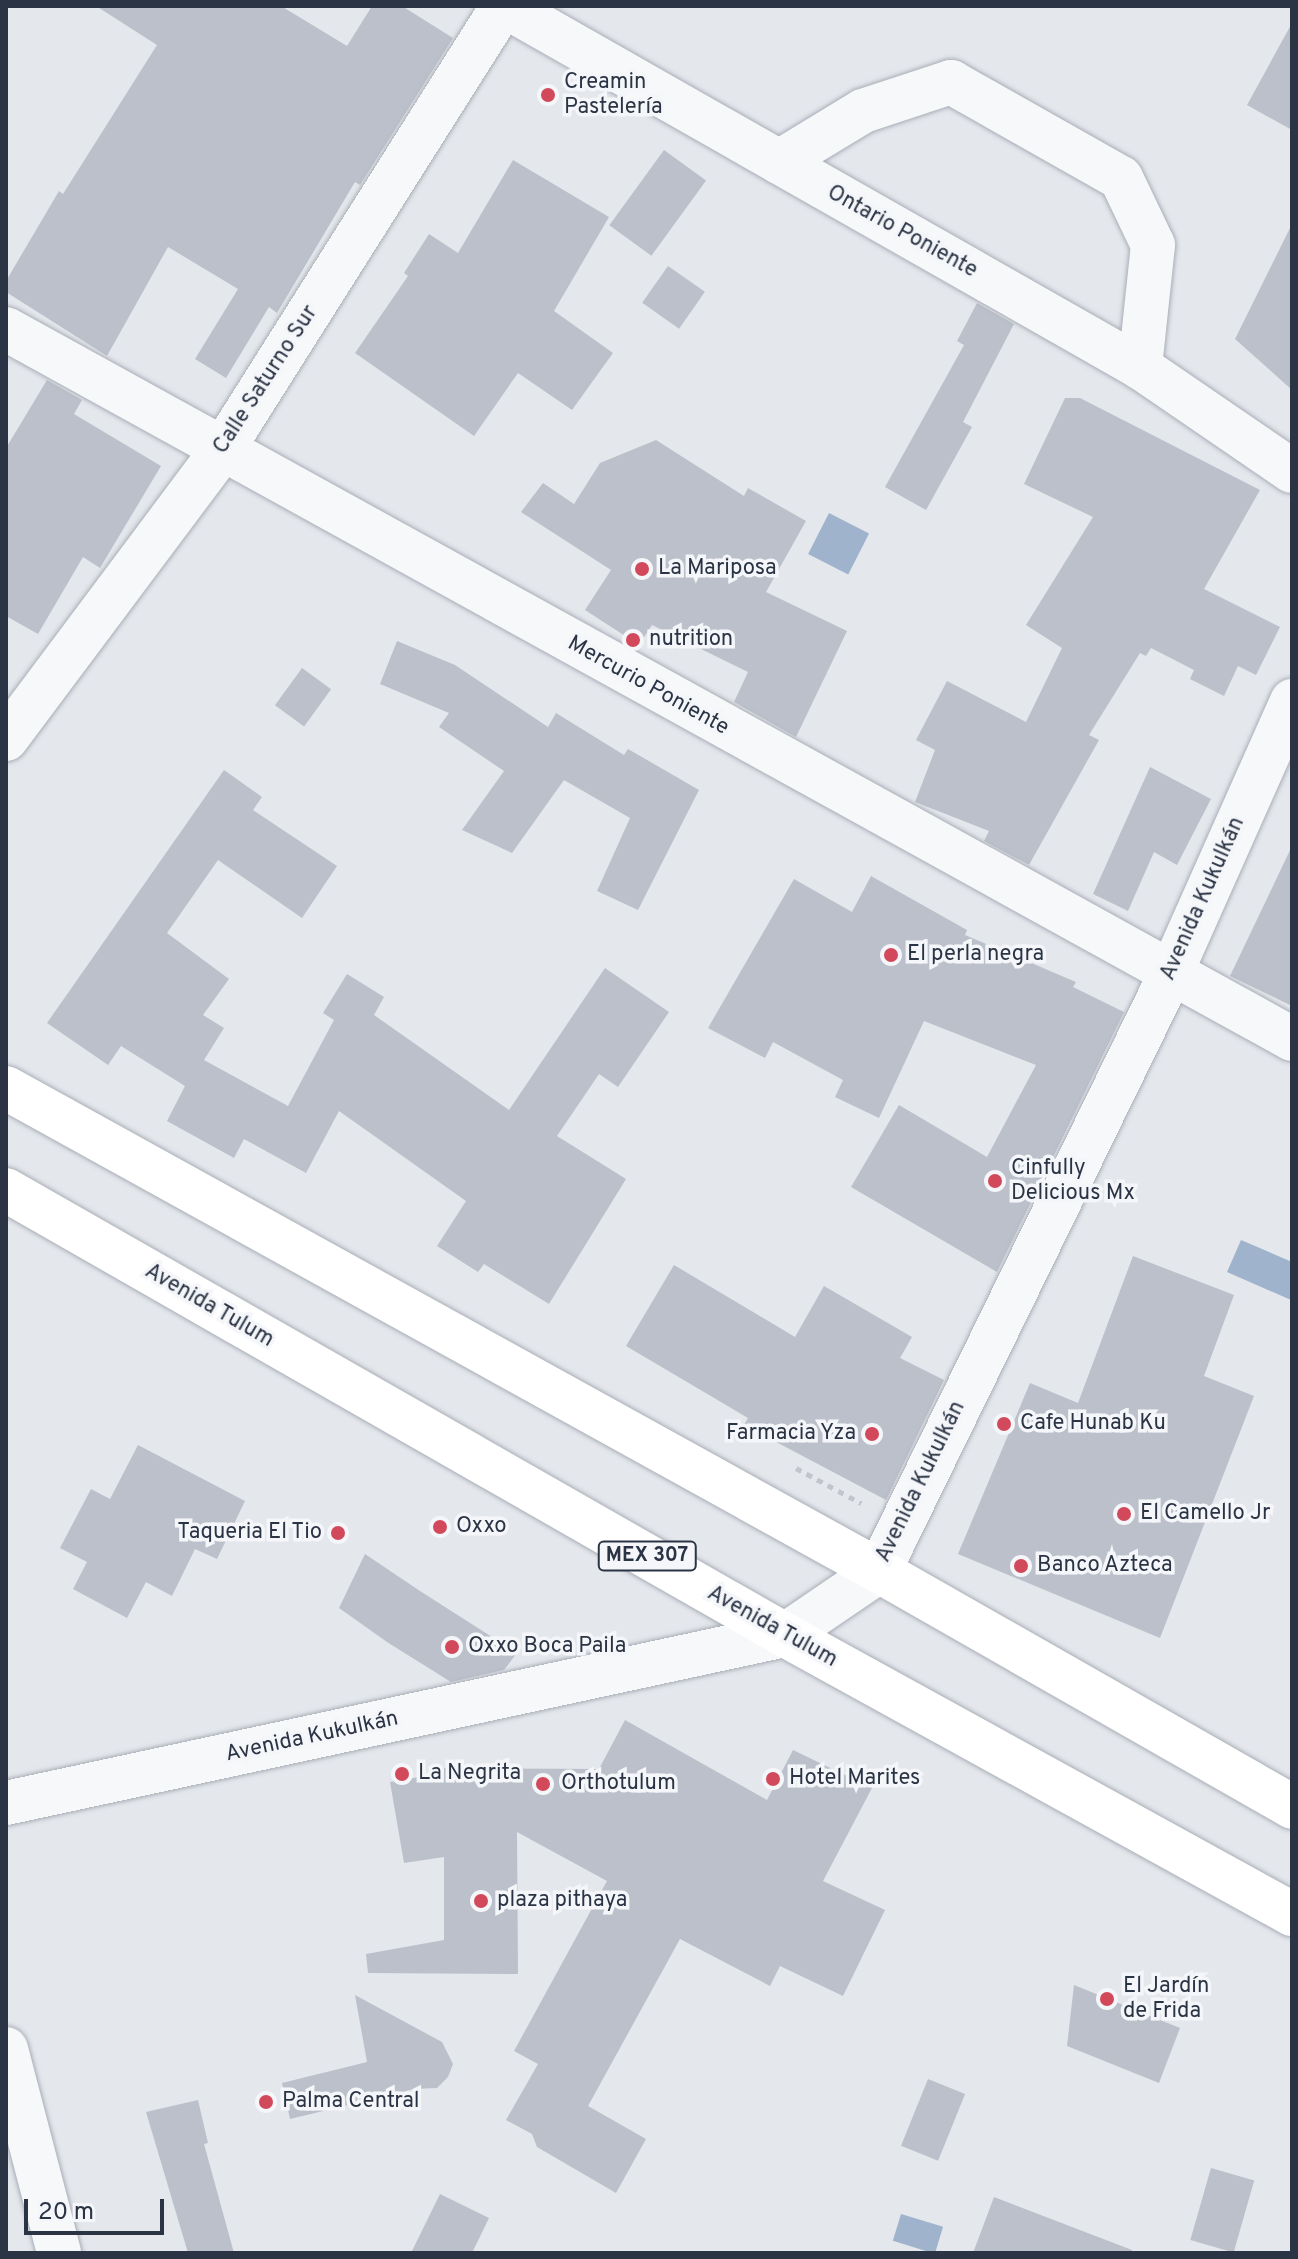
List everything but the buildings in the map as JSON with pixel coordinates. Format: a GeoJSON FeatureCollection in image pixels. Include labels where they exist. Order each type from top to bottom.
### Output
{"type":"FeatureCollection","features":[{"type":"Feature","properties":{"kind":"main road"},"geometry":{"type":"LineString","coordinates":[[6,1088],[879,1571],[1292,1807]]}},
{"type":"Feature","properties":{"kind":"main road","name":"Avenida Tulum"},"geometry":{"type":"LineString","coordinates":[[6,1190],[785,1635],[1292,1914]]}},
{"type":"Feature","properties":{"kind":"street","name":"Ontario Poniente"},"geometry":{"type":"LineString","coordinates":[[504,6],[1140,367],[1292,471]]}},
{"type":"Feature","properties":{"kind":"street","name":"Calle Saturno Sur"},"geometry":{"type":"LineString","coordinates":[[6,739],[221,452],[504,6]]}},
{"type":"Feature","properties":{"kind":"street"},"geometry":{"type":"LineString","coordinates":[[779,162],[863,111],[951,82],[1108,170],[1121,178],[1153,245],[1140,367]]}},
{"type":"Feature","properties":{"kind":"street","name":"Mercurio Poniente"},"geometry":{"type":"LineString","coordinates":[[6,329],[221,452],[1292,1039]]}},
{"type":"Feature","properties":{"kind":"street","name":"Avenida Kukulkán"},"geometry":{"type":"LineString","coordinates":[[6,1803],[785,1635],[879,1571],[1171,973],[1292,701]]}},
{"type":"Feature","properties":{"kind":"street"},"geometry":{"type":"LineString","coordinates":[[6,2049],[59,2253]]}},
{"type":"Feature","properties":{"kind":"water"},"geometry":{"type":"Polygon","coordinates":[[[829,513],[869,533],[848,574],[808,554],[829,513]]]}},
{"type":"Feature","properties":{"kind":"water"},"geometry":{"type":"Polygon","coordinates":[[[1241,1240],[1292,1262],[1291,1300],[1227,1272],[1241,1240]]]}},
{"type":"Feature","properties":{"kind":"water"},"geometry":{"type":"Polygon","coordinates":[[[901,2214],[943,2227],[935,2253],[893,2241],[901,2214]]]}},
{"type":"Feature","properties":{"kind":"place","name":"Creamin Pastelería"},"geometry":{"type":"Point","coordinates":[548,95]}},
{"type":"Feature","properties":{"kind":"place","name":"La Mariposa"},"geometry":{"type":"Point","coordinates":[642,569]}},
{"type":"Feature","properties":{"kind":"place","name":"nutrition"},"geometry":{"type":"Point","coordinates":[633,640]}},
{"type":"Feature","properties":{"kind":"place","name":"El perla negra"},"geometry":{"type":"Point","coordinates":[891,955]}},
{"type":"Feature","properties":{"kind":"place","name":"Cinfully Delicious Mx"},"geometry":{"type":"Point","coordinates":[995,1181]}},
{"type":"Feature","properties":{"kind":"place","name":"Cafe Hunab Ku"},"geometry":{"type":"Point","coordinates":[1004,1424]}},
{"type":"Feature","properties":{"kind":"place","name":"Farmacia Yza"},"geometry":{"type":"Point","coordinates":[872,1434]}},
{"type":"Feature","properties":{"kind":"place","name":"El Camello Jr"},"geometry":{"type":"Point","coordinates":[1124,1514]}},
{"type":"Feature","properties":{"kind":"place","name":"Oxxo"},"geometry":{"type":"Point","coordinates":[440,1527]}},
{"type":"Feature","properties":{"kind":"place","name":"Taqueria El Tio"},"geometry":{"type":"Point","coordinates":[338,1533]}},
{"type":"Feature","properties":{"kind":"place","name":"Banco Azteca"},"geometry":{"type":"Point","coordinates":[1021,1566]}},
{"type":"Feature","properties":{"kind":"place","name":"Oxxo Boca Paila"},"geometry":{"type":"Point","coordinates":[452,1647]}},
{"type":"Feature","properties":{"kind":"place","name":"La Negrita"},"geometry":{"type":"Point","coordinates":[402,1774]}},
{"type":"Feature","properties":{"kind":"place","name":"Hotel Marites"},"geometry":{"type":"Point","coordinates":[773,1779]}},
{"type":"Feature","properties":{"kind":"place","name":"Orthotulum"},"geometry":{"type":"Point","coordinates":[543,1784]}},
{"type":"Feature","properties":{"kind":"place","name":"plaza pithaya"},"geometry":{"type":"Point","coordinates":[481,1901]}},
{"type":"Feature","properties":{"kind":"place","name":"El Jardín de Frida"},"geometry":{"type":"Point","coordinates":[1107,1999]}},
{"type":"Feature","properties":{"kind":"place","name":"Palma Central"},"geometry":{"type":"Point","coordinates":[266,2102]}}]}
